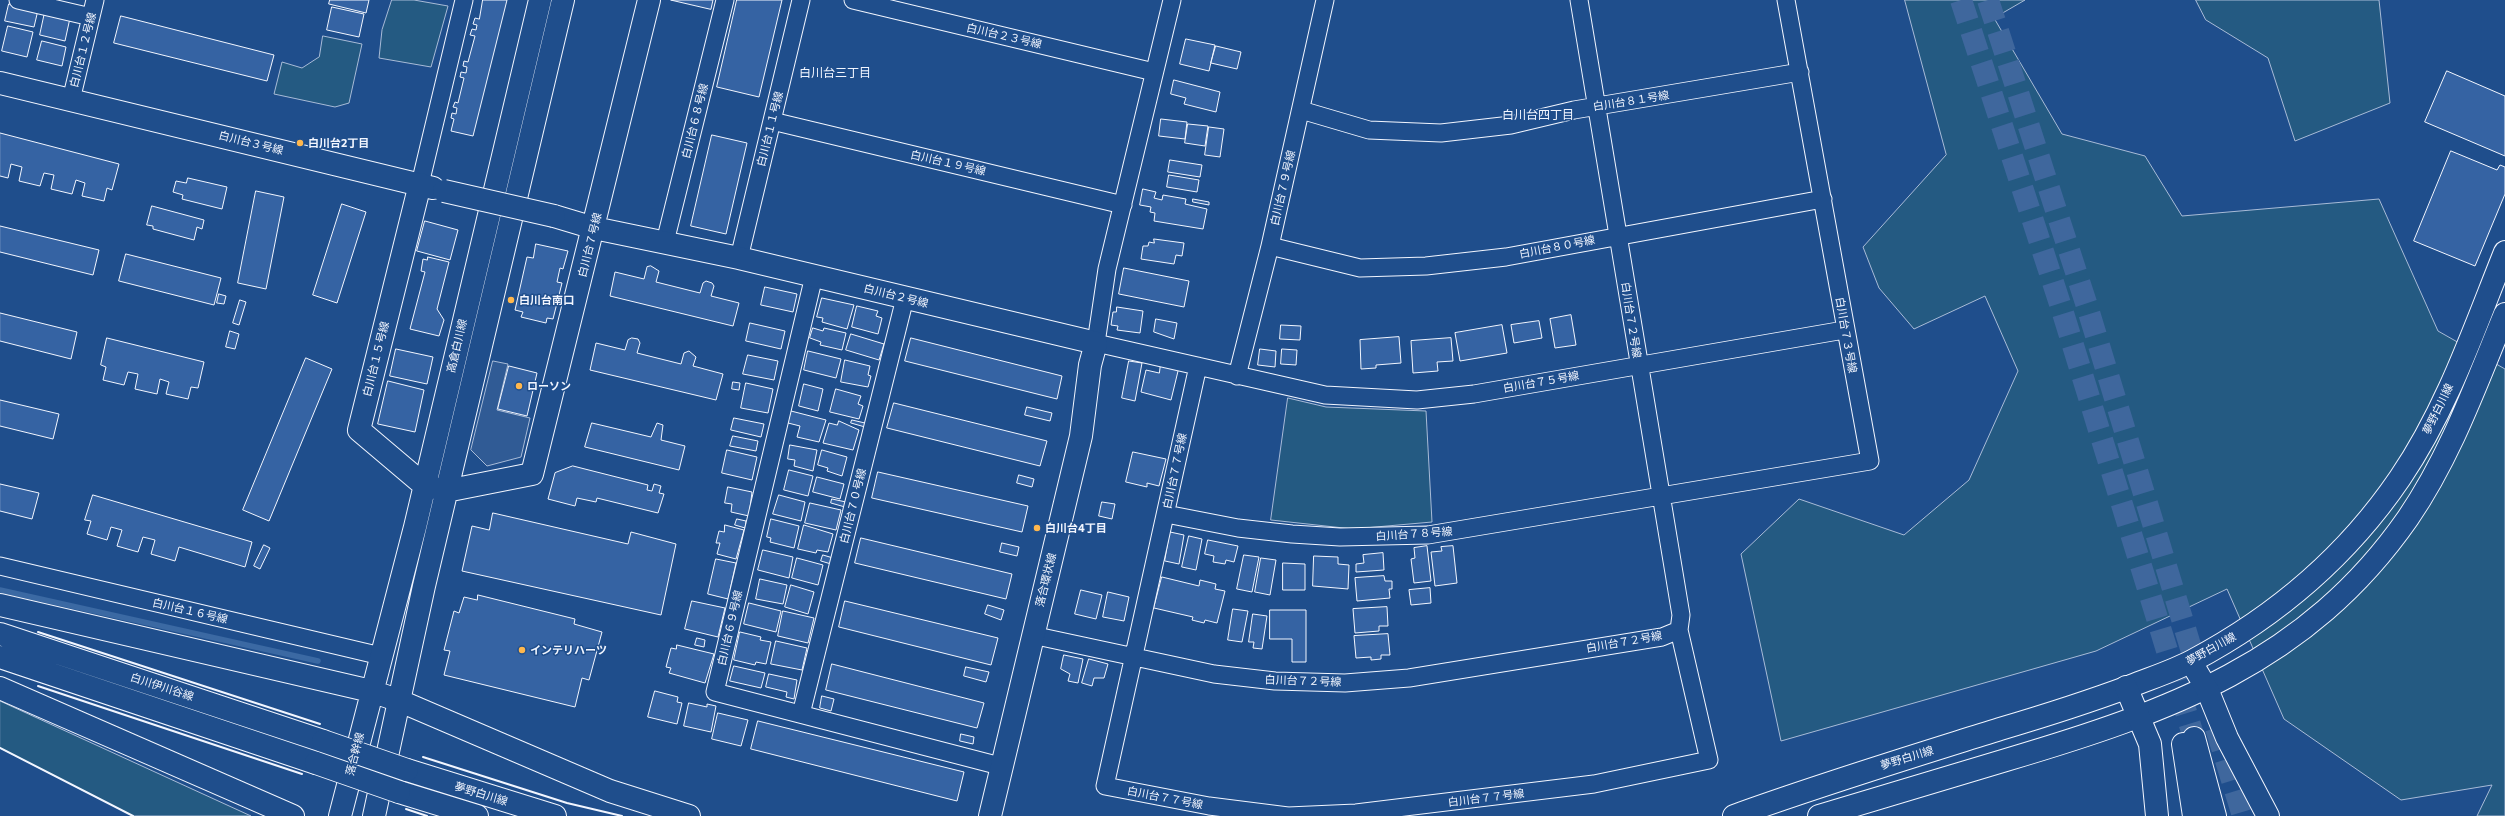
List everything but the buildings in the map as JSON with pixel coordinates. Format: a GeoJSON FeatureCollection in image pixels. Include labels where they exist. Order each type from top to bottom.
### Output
{"type":"FeatureCollection","features":[{"type":"Feature","properties":{"kind":"main road","name":"高倉白川線"},"geometry":{"type":"LineString","coordinates":[[371,691],[424,486],[540,0]]}},
{"type":"Feature","properties":{"kind":"main road","name":"高倉白川線"},"geometry":{"type":"LineString","coordinates":[[400,701],[446,491],[563,0]]}},
{"type":"Feature","properties":{"kind":"main road","name":"白川台７号線"},"geometry":{"type":"LineString","coordinates":[[446,491],[532,474],[594,228],[649,0]]}},
{"type":"Feature","properties":{"kind":"main road","name":"白川台３号線"},"geometry":{"type":"LineString","coordinates":[[0,83],[444,191],[554,216],[594,228]]}},
{"type":"Feature","properties":{"kind":"main road","name":"白川台１５号線"},"geometry":{"type":"LineString","coordinates":[[420,184],[359,430],[424,486],[446,491]]}},
{"type":"Feature","properties":{"kind":"main road","name":"白川台２号線"},"geometry":{"type":"LineString","coordinates":[[594,228],[739,258],[1096,342]]}},
{"type":"Feature","properties":{"kind":"main road","name":"夢野白川線"},"geometry":{"type":"LineString","coordinates":[[1734,816],[1825,783],[2073,707],[2190,662],[2257,623],[2325,567],[2368,522],[2401,477],[2430,428],[2467,349],[2505,252]]}},
{"type":"Feature","properties":{"kind":"main road"},"geometry":{"type":"LineString","coordinates":[[1819,816],[2140,718],[2207,689],[2262,657],[2306,627],[2357,580],[2383,550],[2408,517],[2437,471],[2455,435],[2505,314]]}},
{"type":"Feature","properties":{"kind":"main road","name":"落合環状線"},"geometry":{"type":"LineString","coordinates":[[990,816],[1000,766],[1081,436],[1090,365],[1096,342]]}},
{"type":"Feature","properties":{"kind":"main road"},"geometry":{"type":"LineString","coordinates":[[0,605],[371,691],[400,701],[610,791],[689,816]]}},
{"type":"Feature","properties":{"kind":"main road","name":"白川伊川谷線"},"geometry":{"type":"LineString","coordinates":[[0,634],[407,770]]}},
{"type":"Feature","properties":{"kind":"main road","name":"白川伊川谷線"},"geometry":{"type":"LineString","coordinates":[[0,657],[400,792]]}},
{"type":"Feature","properties":{"kind":"main road"},"geometry":{"type":"LineString","coordinates":[[2190,662],[2207,689],[2227,738],[2268,816]]}},
{"type":"Feature","properties":{"kind":"main road"},"geometry":{"type":"LineString","coordinates":[[2126,687],[2150,744],[2157,816]]}},
{"type":"Feature","properties":{"kind":"main road"},"geometry":{"type":"LineString","coordinates":[[0,688],[293,816]]}},
{"type":"Feature","properties":{"kind":"main road","name":"落合幹線"},"geometry":{"type":"LineString","coordinates":[[340,816],[371,691]]}},
{"type":"Feature","properties":{"kind":"main road"},"geometry":{"type":"LineString","coordinates":[[374,816],[400,701]]}},
{"type":"Feature","properties":{"kind":"main road"},"geometry":{"type":"LineString","coordinates":[[2194,816],[2188,741],[2215,816]]}},
{"type":"Feature","properties":{"kind":"main road","name":"夢野白川線"},"geometry":{"type":"LineString","coordinates":[[407,770],[555,816]]}},
{"type":"Feature","properties":{"kind":"main road","name":"夢野白川線"},"geometry":{"type":"LineString","coordinates":[[400,792],[477,816]]}},
{"type":"Feature","properties":{"kind":"street"},"geometry":{"type":"LineString","coordinates":[[18,0],[91,17]]}},
{"type":"Feature","properties":{"kind":"street","name":"白川台１２号線"},"geometry":{"type":"LineString","coordinates":[[71,100],[95,0]]}},
{"type":"Feature","properties":{"kind":"street"},"geometry":{"type":"LineString","coordinates":[[420,184],[464,0]]}},
{"type":"Feature","properties":{"kind":"street","name":"白川台６８号線"},"geometry":{"type":"LineString","coordinates":[[665,242],[725,0]]}},
{"type":"Feature","properties":{"kind":"street","name":"白川台１１号線"},"geometry":{"type":"LineString","coordinates":[[739,258],[801,0]]}},
{"type":"Feature","properties":{"kind":"street","name":"白川台２３号線"},"geometry":{"type":"LineString","coordinates":[[853,0],[1154,72]]}},
{"type":"Feature","properties":{"kind":"street"},"geometry":{"type":"LineString","coordinates":[[1096,342],[1107,269],[1172,0]]}},
{"type":"Feature","properties":{"kind":"street","name":"白川台７９号線"},"geometry":{"type":"LineString","coordinates":[[1237,376],[1270,246],[1324,0]]}},
{"type":"Feature","properties":{"kind":"street","name":"白川台７２号線"},"geometry":{"type":"LineString","coordinates":[[1032,635],[1222,675],[1275,682],[1345,683],[1442,673],[1662,636],[1680,630],[1681,615],[1660,497],[1598,106],[1579,0]]}},
{"type":"Feature","properties":{"kind":"street","name":"白川台７３号線"},"geometry":{"type":"LineString","coordinates":[[1660,497],[1870,461],[1844,330],[1823,199],[1786,0]]}},
{"type":"Feature","properties":{"kind":"street","name":"白川台８１号線"},"geometry":{"type":"LineString","coordinates":[[1301,110],[1369,130],[1441,133],[1511,125],[1574,110],[1800,72]]}},
{"type":"Feature","properties":{"kind":"street","name":"白川台１９号線"},"geometry":{"type":"LineString","coordinates":[[772,121],[1123,204]]}},
{"type":"Feature","properties":{"kind":"street","name":"白川台８０号線"},"geometry":{"type":"LineString","coordinates":[[1270,246],[1360,268],[1418,266],[1506,257],[1618,235],[1823,199]]}},
{"type":"Feature","properties":{"kind":"street","name":"白川台６９号線"},"geometry":{"type":"LineString","coordinates":[[814,276],[714,692],[1000,766]]}},
{"type":"Feature","properties":{"kind":"street","name":"白川台７０号線"},"geometry":{"type":"LineString","coordinates":[[801,714],[905,298]]}},
{"type":"Feature","properties":{"kind":"street","name":"白川台７５号線"},"geometry":{"type":"LineString","coordinates":[[1198,366],[1325,395],[1417,400],[1474,394],[1638,364],[1844,330]]}},
{"type":"Feature","properties":{"kind":"street","name":"白川台２号線"},"geometry":{"type":"LineString","coordinates":[[1096,342],[1198,366]]}},
{"type":"Feature","properties":{"kind":"street","name":"白川台７７号線"},"geometry":{"type":"LineString","coordinates":[[1198,366],[1135,657],[1105,786],[1209,806],[1288,816],[1356,813],[1594,784],[1679,768],[1709,760],[1680,630]]}},
{"type":"Feature","properties":{"kind":"street","name":"白川台７８号線"},"geometry":{"type":"LineString","coordinates":[[1166,514],[1238,528],[1292,534],[1398,537],[1477,528],[1660,497]]}},
{"type":"Feature","properties":{"kind":"street","name":"白川台１６号線"},"geometry":{"type":"LineString","coordinates":[[0,566],[381,656]]}},
{"type":"Feature","properties":{"kind":"shaded area"},"geometry":{"type":"Polygon","coordinates":[[[392,0],[414,0],[448,6],[431,67],[379,58],[382,30],[392,0]]]}},
{"type":"Feature","properties":{"kind":"shaded area"},"geometry":{"type":"Polygon","coordinates":[[[1905,0],[2025,0],[1994,18],[2062,134],[2145,156],[2182,216],[2379,199],[2438,331],[2505,369],[2505,816],[2477,816],[2492,785],[2401,800],[2284,719],[2227,589],[2096,651],[1781,741],[1741,554],[1799,499],[1904,535],[1969,480],[2018,371],[1985,296],[1914,329],[1879,288],[1863,247],[1946,155],[1905,0]]]}},
{"type":"Feature","properties":{"kind":"shaded area"},"geometry":{"type":"Polygon","coordinates":[[[2196,0],[2379,0],[2390,103],[2295,141],[2268,58],[2206,20],[2196,0]]]}},
{"type":"Feature","properties":{"kind":"shaded area"},"geometry":{"type":"Polygon","coordinates":[[[323,36],[362,44],[349,103],[335,107],[274,94],[282,62],[302,68],[319,57],[323,36]]]}},
{"type":"Feature","properties":{"kind":"shaded area"},"geometry":{"type":"Polygon","coordinates":[[[493,361],[508,364],[497,410],[530,418],[521,457],[487,466],[471,450],[493,361]]]}},
{"type":"Feature","properties":{"kind":"shaded area"},"geometry":{"type":"Polygon","coordinates":[[[1288,398],[1326,407],[1426,411],[1432,522],[1353,529],[1271,520],[1288,398]]]}},
{"type":"Feature","properties":{"kind":"shaded area"},"geometry":{"type":"Polygon","coordinates":[[[0,701],[251,816],[133,816],[0,748],[0,701]]]}},
{"type":"Feature","properties":{"kind":"waterway"},"geometry":{"type":"LineString","coordinates":[[0,590],[318,661]]}},
{"type":"Feature","properties":{"kind":"tunnel"},"geometry":{"type":"LineString","coordinates":[[1961,0],[2063,313],[2194,738]]}},
{"type":"Feature","properties":{"kind":"tunnel"},"geometry":{"type":"LineString","coordinates":[[1988,0],[2087,306],[2200,678]]}},
{"type":"Feature","properties":{"kind":"tunnel"},"geometry":{"type":"LineString","coordinates":[[2216,728],[2243,816]]}},
{"type":"Feature","properties":{"kind":"wall"},"geometry":{"type":"LineString","coordinates":[[38,632],[320,724]]}},
{"type":"Feature","properties":{"kind":"wall"},"geometry":{"type":"LineString","coordinates":[[38,686],[302,774]]}},
{"type":"Feature","properties":{"kind":"wall"},"geometry":{"type":"LineString","coordinates":[[0,748],[133,816]]}},
{"type":"Feature","properties":{"kind":"wall"},"geometry":{"type":"LineString","coordinates":[[423,757],[567,803],[622,816]]}},
{"type":"Feature","properties":{"kind":"wall"},"geometry":{"type":"LineString","coordinates":[[406,809],[427,816]]}},
{"type":"Feature","properties":{"kind":"place","name":"白川台2丁目"},"geometry":{"type":"Point","coordinates":[300,143]}},
{"type":"Feature","properties":{"kind":"place","name":"白川台南口"},"geometry":{"type":"Point","coordinates":[511,300]}},
{"type":"Feature","properties":{"kind":"place","name":"ローソン"},"geometry":{"type":"Point","coordinates":[519,386]}},
{"type":"Feature","properties":{"kind":"place","name":"白川台4丁目"},"geometry":{"type":"Point","coordinates":[1037,528]}},
{"type":"Feature","properties":{"kind":"place","name":"インテリハーツ"},"geometry":{"type":"Point","coordinates":[522,650]}},
{"type":"Feature","properties":{"kind":"district","name":"白川台三丁目"},"geometry":{"type":"Point","coordinates":[835,73]}},
{"type":"Feature","properties":{"kind":"district","name":"白川台四丁目"},"geometry":{"type":"Point","coordinates":[1538,115]}}]}
